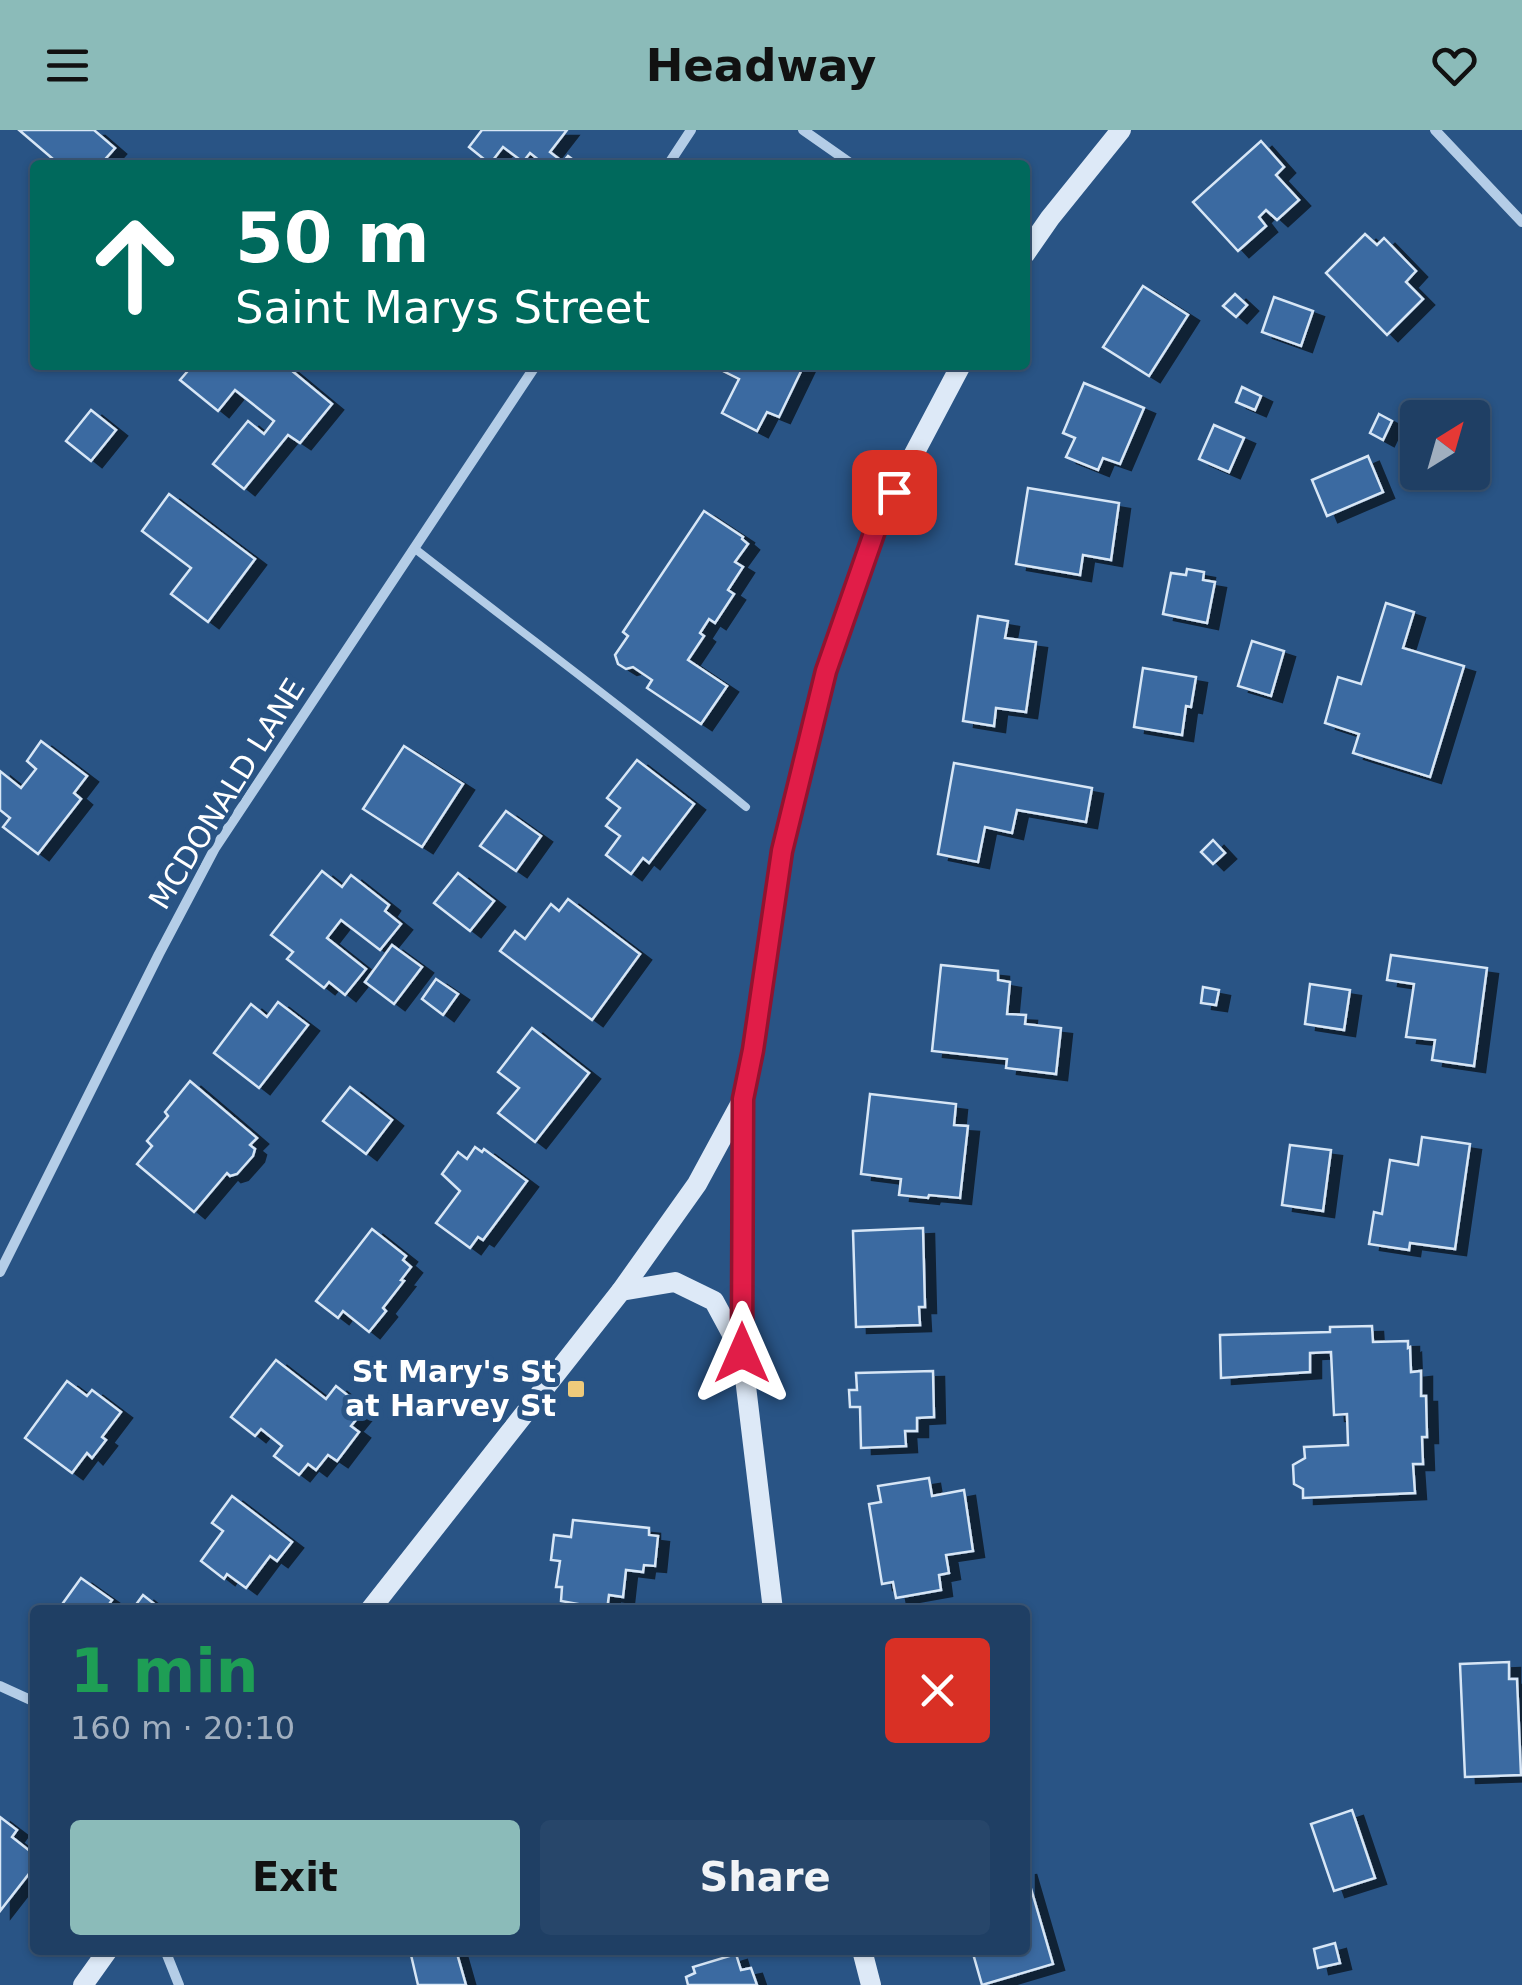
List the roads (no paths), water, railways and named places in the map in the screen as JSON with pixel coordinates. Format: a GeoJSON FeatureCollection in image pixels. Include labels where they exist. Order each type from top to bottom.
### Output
{"type":"FeatureCollection","features":[{"type":"Feature","properties":{"kind":"main road"},"geometry":{"type":"LineString","coordinates":[[1030,247],[1121,130]]}},
{"type":"Feature","properties":{"kind":"main road"},"geometry":{"type":"LineString","coordinates":[[772,1605],[742,1353],[743,1099],[782,851],[826,671],[878,522],[958,370]]}},
{"type":"Feature","properties":{"kind":"main road"},"geometry":{"type":"LineString","coordinates":[[374,1605],[621,1292],[697,1184],[743,1099]]}},
{"type":"Feature","properties":{"kind":"main road"},"geometry":{"type":"LineString","coordinates":[[621,1292],[675,1282],[714,1301],[742,1353]]}},
{"type":"Feature","properties":{"kind":"main road"},"geometry":{"type":"LineString","coordinates":[[83,1985],[104,1955]]}},
{"type":"Feature","properties":{"kind":"main road"},"geometry":{"type":"LineString","coordinates":[[863,1955],[872,1985]]}},
{"type":"Feature","properties":{"kind":"street"},"geometry":{"type":"LineString","coordinates":[[671,160],[691,130]]}},
{"type":"Feature","properties":{"kind":"street"},"geometry":{"type":"LineString","coordinates":[[803,130],[846,160]]}},
{"type":"Feature","properties":{"kind":"street"},"geometry":{"type":"LineString","coordinates":[[1436,130],[1522,222]]}},
{"type":"Feature","properties":{"kind":"street","name":"MCDONALD LANE"},"geometry":{"type":"LineString","coordinates":[[0,1272],[215,848],[533,370]]}},
{"type":"Feature","properties":{"kind":"street"},"geometry":{"type":"LineString","coordinates":[[0,1686],[30,1700]]}},
{"type":"Feature","properties":{"kind":"street"},"geometry":{"type":"LineString","coordinates":[[167,1955],[178,1985]]}},
{"type":"Feature","properties":{"kind":"lane"},"geometry":{"type":"LineString","coordinates":[[414,548],[746,807]]}},
{"type":"Feature","properties":{"kind":"place","name":"St Mary's St at Harvey St"},"geometry":{"type":"Point","coordinates":[576,1389]}}]}
